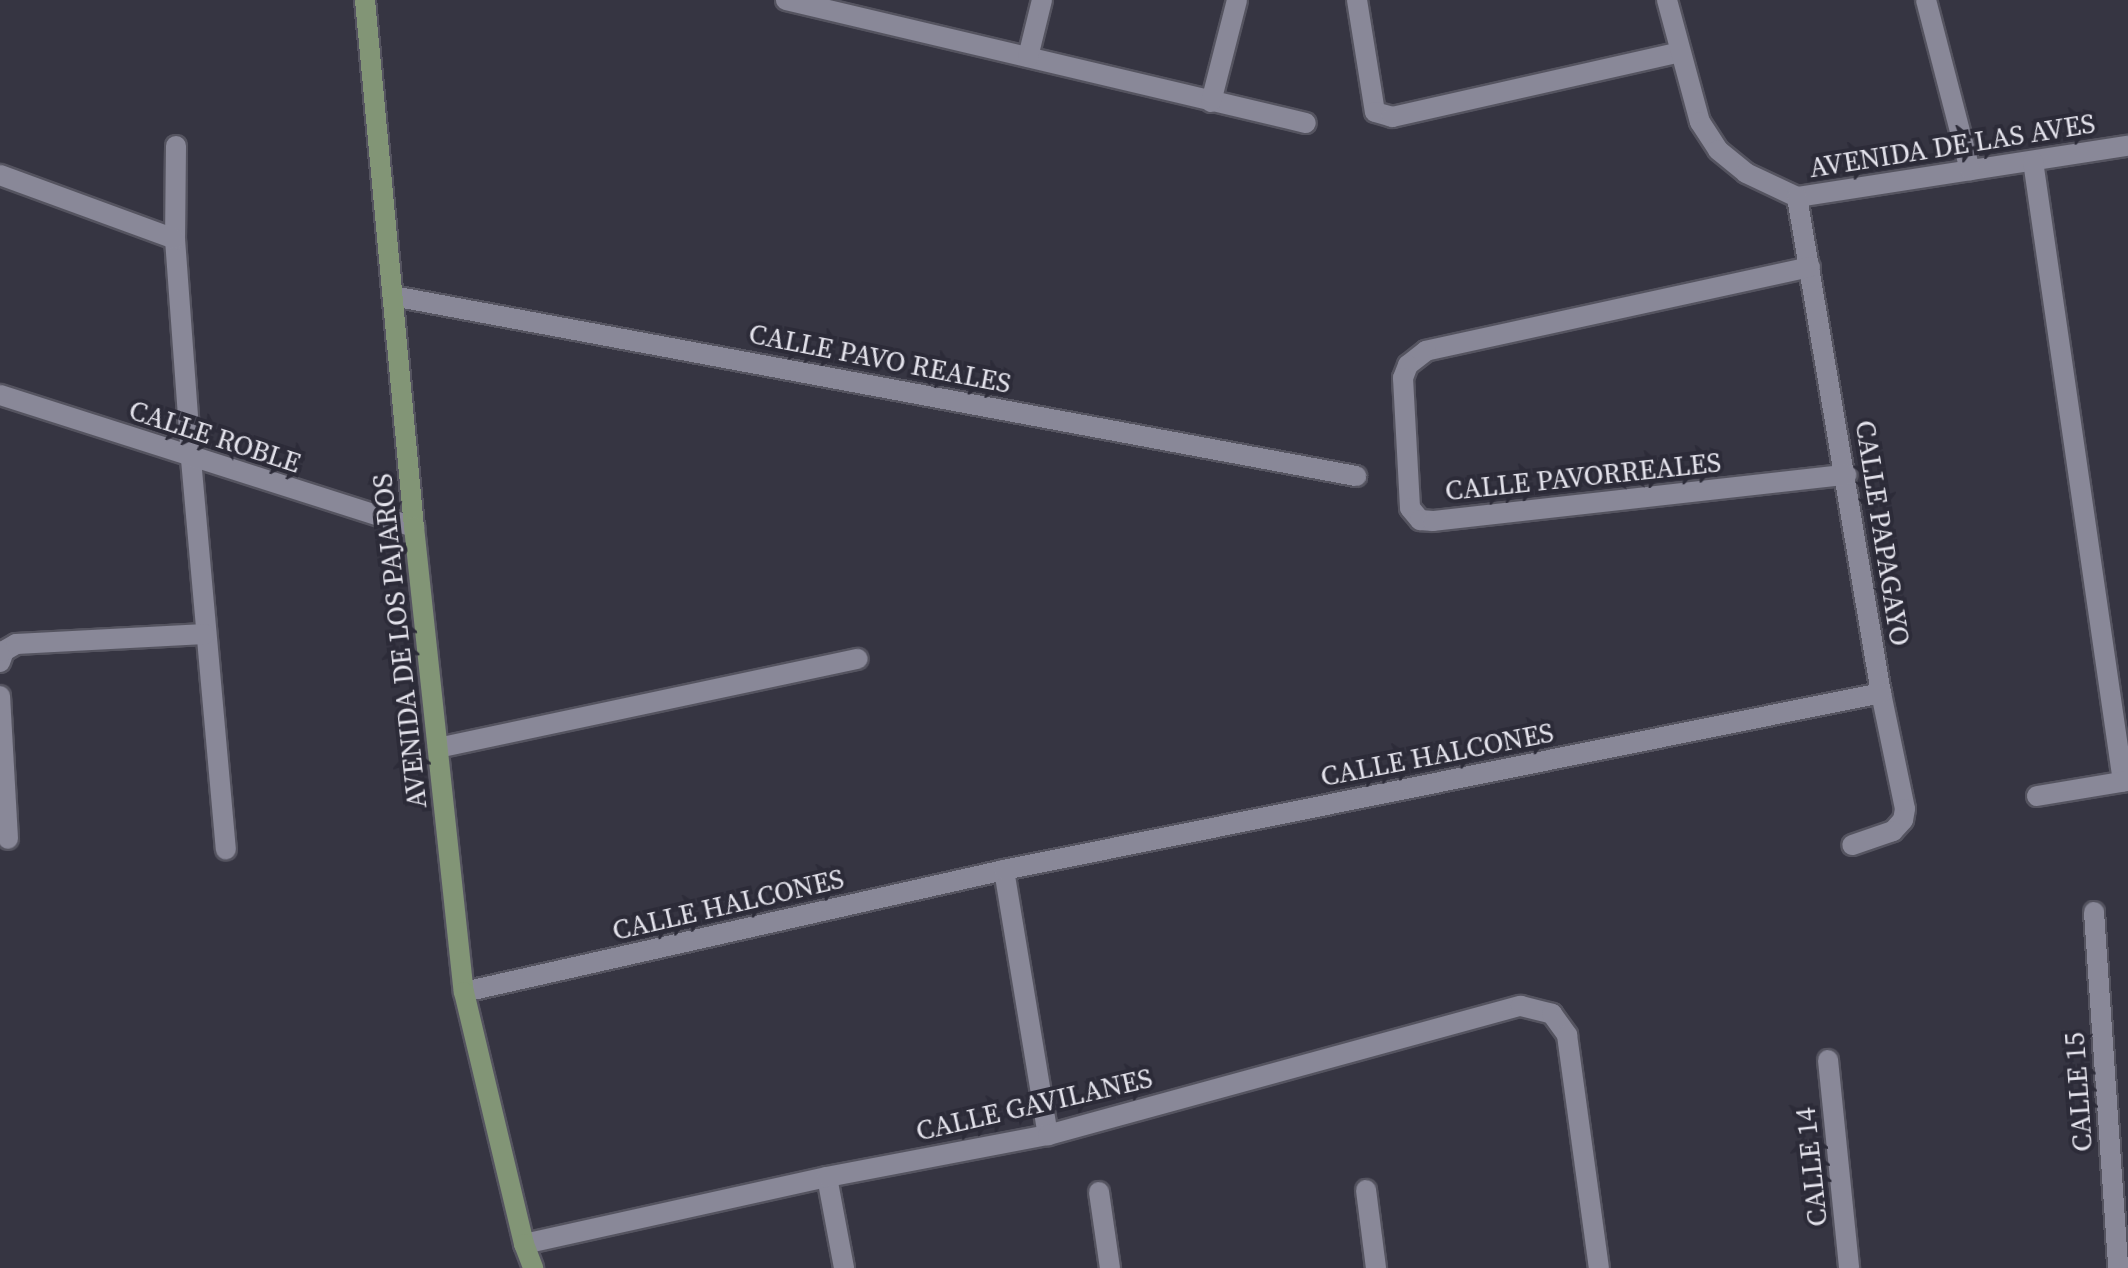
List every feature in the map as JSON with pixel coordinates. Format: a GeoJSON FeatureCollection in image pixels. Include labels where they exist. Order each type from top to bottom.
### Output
{"type":"FeatureCollection","features":[{"type":"Feature","properties":{"kind":"main road","name":"AVENIDA DE LOS PAJAROS"},"geometry":{"type":"LineString","coordinates":[[365,0],[414,527],[464,992],[524,1244],[533,1268]]}},
{"type":"Feature","properties":{"kind":"street"},"geometry":{"type":"LineString","coordinates":[[786,0],[836,6],[1028,57],[1306,123]]}},
{"type":"Feature","properties":{"kind":"street"},"geometry":{"type":"LineString","coordinates":[[1028,57],[1042,0]]}},
{"type":"Feature","properties":{"kind":"street"},"geometry":{"type":"LineString","coordinates":[[1211,102],[1237,0]]}},
{"type":"Feature","properties":{"kind":"street"},"geometry":{"type":"LineString","coordinates":[[1357,0],[1375,112],[1392,117],[1680,52]]}},
{"type":"Feature","properties":{"kind":"street","name":"AVENIDA DE LAS AVES"},"geometry":{"type":"LineString","coordinates":[[1667,0],[1700,122],[1718,150],[1746,173],[1797,197],[2128,146]]}},
{"type":"Feature","properties":{"kind":"street"},"geometry":{"type":"LineString","coordinates":[[1926,0],[1970,170]]}},
{"type":"Feature","properties":{"kind":"street"},"geometry":{"type":"LineString","coordinates":[[176,146],[175,239],[205,634],[226,849]]}},
{"type":"Feature","properties":{"kind":"street"},"geometry":{"type":"LineString","coordinates":[[2033,161],[2126,782],[2037,796]]}},
{"type":"Feature","properties":{"kind":"street"},"geometry":{"type":"LineString","coordinates":[[0,175],[175,239]]}},
{"type":"Feature","properties":{"kind":"street","name":"CALLE PAPAGAYO"},"geometry":{"type":"LineString","coordinates":[[1797,197],[1881,693],[1905,809],[1903,820],[1893,831],[1852,845]]}},
{"type":"Feature","properties":{"kind":"street","name":"CALLE PAVORREALES"},"geometry":{"type":"LineString","coordinates":[[1810,267],[1426,351],[1408,365],[1403,378],[1410,508],[1420,520],[1433,521],[1846,475]]}},
{"type":"Feature","properties":{"kind":"street","name":"CALLE PAVO REALES"},"geometry":{"type":"LineString","coordinates":[[393,296],[1356,476]]}},
{"type":"Feature","properties":{"kind":"street","name":"CALLE ROBLE"},"geometry":{"type":"LineString","coordinates":[[0,395],[191,459],[414,527]]}},
{"type":"Feature","properties":{"kind":"street"},"geometry":{"type":"LineString","coordinates":[[0,662],[4,651],[16,644],[205,634]]}},
{"type":"Feature","properties":{"kind":"street"},"geometry":{"type":"LineString","coordinates":[[438,748],[858,659]]}},
{"type":"Feature","properties":{"kind":"street","name":"CALLE HALCONES"},"geometry":{"type":"LineString","coordinates":[[464,992],[1004,870],[1881,693]]}},
{"type":"Feature","properties":{"kind":"street"},"geometry":{"type":"LineString","coordinates":[[0,696],[8,839]]}},
{"type":"Feature","properties":{"kind":"street"},"geometry":{"type":"LineString","coordinates":[[1004,870],[1048,1135]]}},
{"type":"Feature","properties":{"kind":"street","name":"CALLE 15"},"geometry":{"type":"LineString","coordinates":[[2094,912],[2118,1268]]}},
{"type":"Feature","properties":{"kind":"street","name":"CALLE GAVILANES"},"geometry":{"type":"LineString","coordinates":[[524,1244],[827,1177],[1048,1135],[1521,1006],[1552,1014],[1567,1035],[1599,1268]]}},
{"type":"Feature","properties":{"kind":"street","name":"CALLE 14"},"geometry":{"type":"LineString","coordinates":[[1828,1060],[1849,1268]]}},
{"type":"Feature","properties":{"kind":"street"},"geometry":{"type":"LineString","coordinates":[[827,1177],[844,1268]]}},
{"type":"Feature","properties":{"kind":"street"},"geometry":{"type":"LineString","coordinates":[[1366,1190],[1376,1268]]}},
{"type":"Feature","properties":{"kind":"street"},"geometry":{"type":"LineString","coordinates":[[1099,1192],[1110,1268]]}}]}
